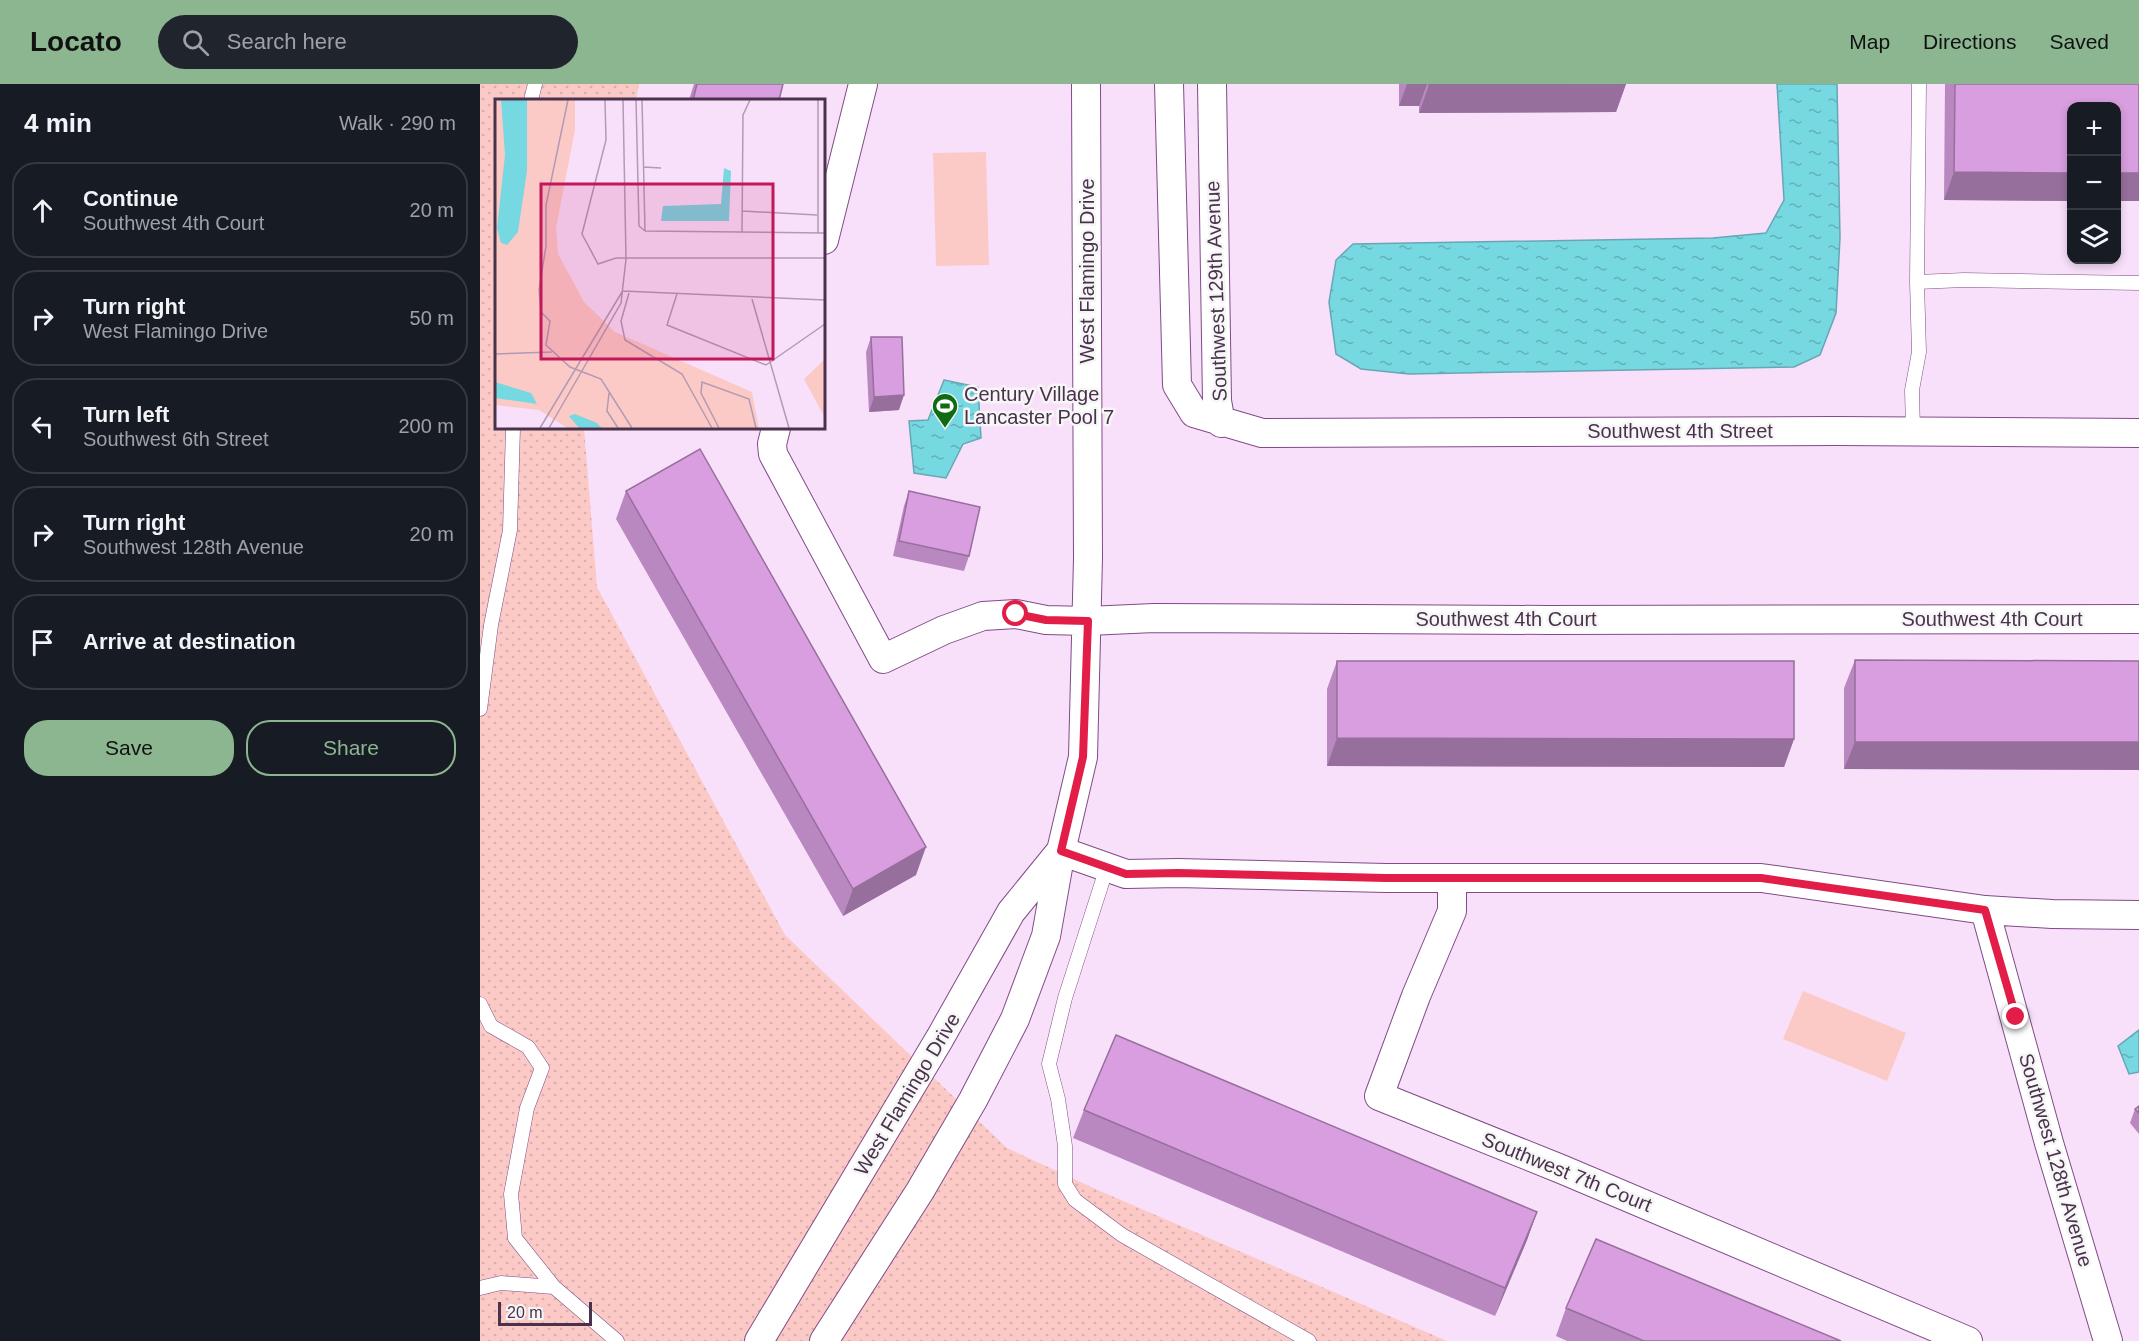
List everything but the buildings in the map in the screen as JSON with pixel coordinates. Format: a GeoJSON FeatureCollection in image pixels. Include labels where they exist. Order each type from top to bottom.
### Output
{"type":"FeatureCollection","features":[{"type":"Feature","properties":{"kind":"street"},"geometry":{"type":"LineString","coordinates":[[825,236],[863,84]]}},
{"type":"Feature","properties":{"kind":"street","name":"West Flamingo Drive"},"geometry":{"type":"LineString","coordinates":[[824,1341],[926,1181],[973,1100],[1015,1019],[1046,936],[1061,851],[1083,757],[1088,621],[1086,84]]}},
{"type":"Feature","properties":{"kind":"street","name":"Southwest 129th Avenue"},"geometry":{"type":"LineString","coordinates":[[1169,84],[1178,385],[1194,413],[1221,423]]}},
{"type":"Feature","properties":{"kind":"street","name":"Southwest 129th Avenue"},"geometry":{"type":"LineString","coordinates":[[1212,84],[1217,401],[1221,423]]}},
{"type":"Feature","properties":{"kind":"street","name":"Southwest 4th Street"},"geometry":{"type":"LineString","coordinates":[[1221,423],[1262,433],[1913,431],[2139,433]]}},
{"type":"Feature","properties":{"kind":"street","name":"Southwest 4th Court"},"geometry":{"type":"LineString","coordinates":[[776,429],[772,454],[883,659],[944,630],[982,616],[1016,614],[1046,620],[1088,621],[1154,618],[2139,619]]}},
{"type":"Feature","properties":{"kind":"street"},"geometry":{"type":"LineString","coordinates":[[1061,851],[1126,874],[1452,878],[1761,878],[1985,910],[2052,914],[2139,915]]}},
{"type":"Feature","properties":{"kind":"street","name":"West Flamingo Drive"},"geometry":{"type":"LineString","coordinates":[[759,1341],[940,1038],[1011,912],[1061,851]]}},
{"type":"Feature","properties":{"kind":"street","name":"Southwest 7th Court"},"geometry":{"type":"LineString","coordinates":[[1452,878],[1452,911],[1416,996],[1379,1095],[1561,1169],[1968,1341]]}},
{"type":"Feature","properties":{"kind":"street","name":"Southwest 128th Avenue"},"geometry":{"type":"LineString","coordinates":[[1985,910],[2049,1143],[2108,1341]]}},
{"type":"Feature","properties":{"kind":"lane"},"geometry":{"type":"LineString","coordinates":[[531,99],[535,84]]}},
{"type":"Feature","properties":{"kind":"lane"},"geometry":{"type":"LineString","coordinates":[[1913,431],[1912,390],[1919,352],[1917,282],[1919,84]]}},
{"type":"Feature","properties":{"kind":"lane"},"geometry":{"type":"LineString","coordinates":[[1917,282],[1964,280],[2139,283]]}},
{"type":"Feature","properties":{"kind":"lane"},"geometry":{"type":"LineString","coordinates":[[480,709],[491,625],[510,530],[513,429]]}},
{"type":"Feature","properties":{"kind":"lane"},"geometry":{"type":"LineString","coordinates":[[1107,867],[1065,998],[1049,1064],[1058,1099],[1065,1146],[1065,1184],[1075,1200],[1122,1235],[1309,1341]]}},
{"type":"Feature","properties":{"kind":"lane"},"geometry":{"type":"LineString","coordinates":[[480,1004],[491,1026],[528,1047],[542,1068],[526,1108],[511,1194],[515,1238],[554,1287],[617,1341]]}},
{"type":"Feature","properties":{"kind":"lane"},"geometry":{"type":"LineString","coordinates":[[480,1288],[501,1283],[554,1287]]}},
{"type":"Feature","properties":{"kind":"shaded area"},"geometry":{"type":"Polygon","coordinates":[[[480,84],[639,84],[636,99],[495,99],[495,429],[584,429],[597,587],[785,935],[1007,1148],[1100,1191],[1447,1341],[480,1341],[480,84]]]}},
{"type":"Feature","properties":{"kind":"shaded area"},"geometry":{"type":"Polygon","coordinates":[[[986,152],[989,265],[936,266],[933,153],[986,152]]]}},
{"type":"Feature","properties":{"kind":"shaded area"},"geometry":{"type":"Polygon","coordinates":[[[1803,991],[1906,1033],[1887,1081],[1783,1039],[1803,991]]]}},
{"type":"Feature","properties":{"kind":"water"},"geometry":{"type":"Polygon","coordinates":[[[1777,84],[1837,84],[1840,238],[1836,313],[1820,355],[1794,367],[1409,374],[1361,369],[1336,354],[1329,302],[1336,260],[1353,244],[1713,238],[1766,233],[1784,200],[1777,84]]]}},
{"type":"Feature","properties":{"kind":"water","name":"Century Village Lancaster Pool 7"},"geometry":{"type":"Polygon","coordinates":[[[944,380],[978,387],[981,438],[963,444],[946,478],[914,473],[909,421],[928,420],[944,380]]]}},
{"type":"Feature","properties":{"kind":"water"},"geometry":{"type":"Polygon","coordinates":[[[2139,1030],[2139,1072],[2129,1074],[2118,1046],[2139,1030]]]}},
{"type":"Feature","properties":{"kind":"place","name":"Century Village Lancaster Pool 7"},"geometry":{"type":"Point","coordinates":[945,429]}},
{"type":"Feature","properties":{"kind":"route"},"geometry":{"type":"LineString","coordinates":[[1016,614],[1046,620],[1088,621],[1083,757],[1061,851],[1126,874],[1386,878],[1761,878],[1985,910],[2016,1017]]}}]}
